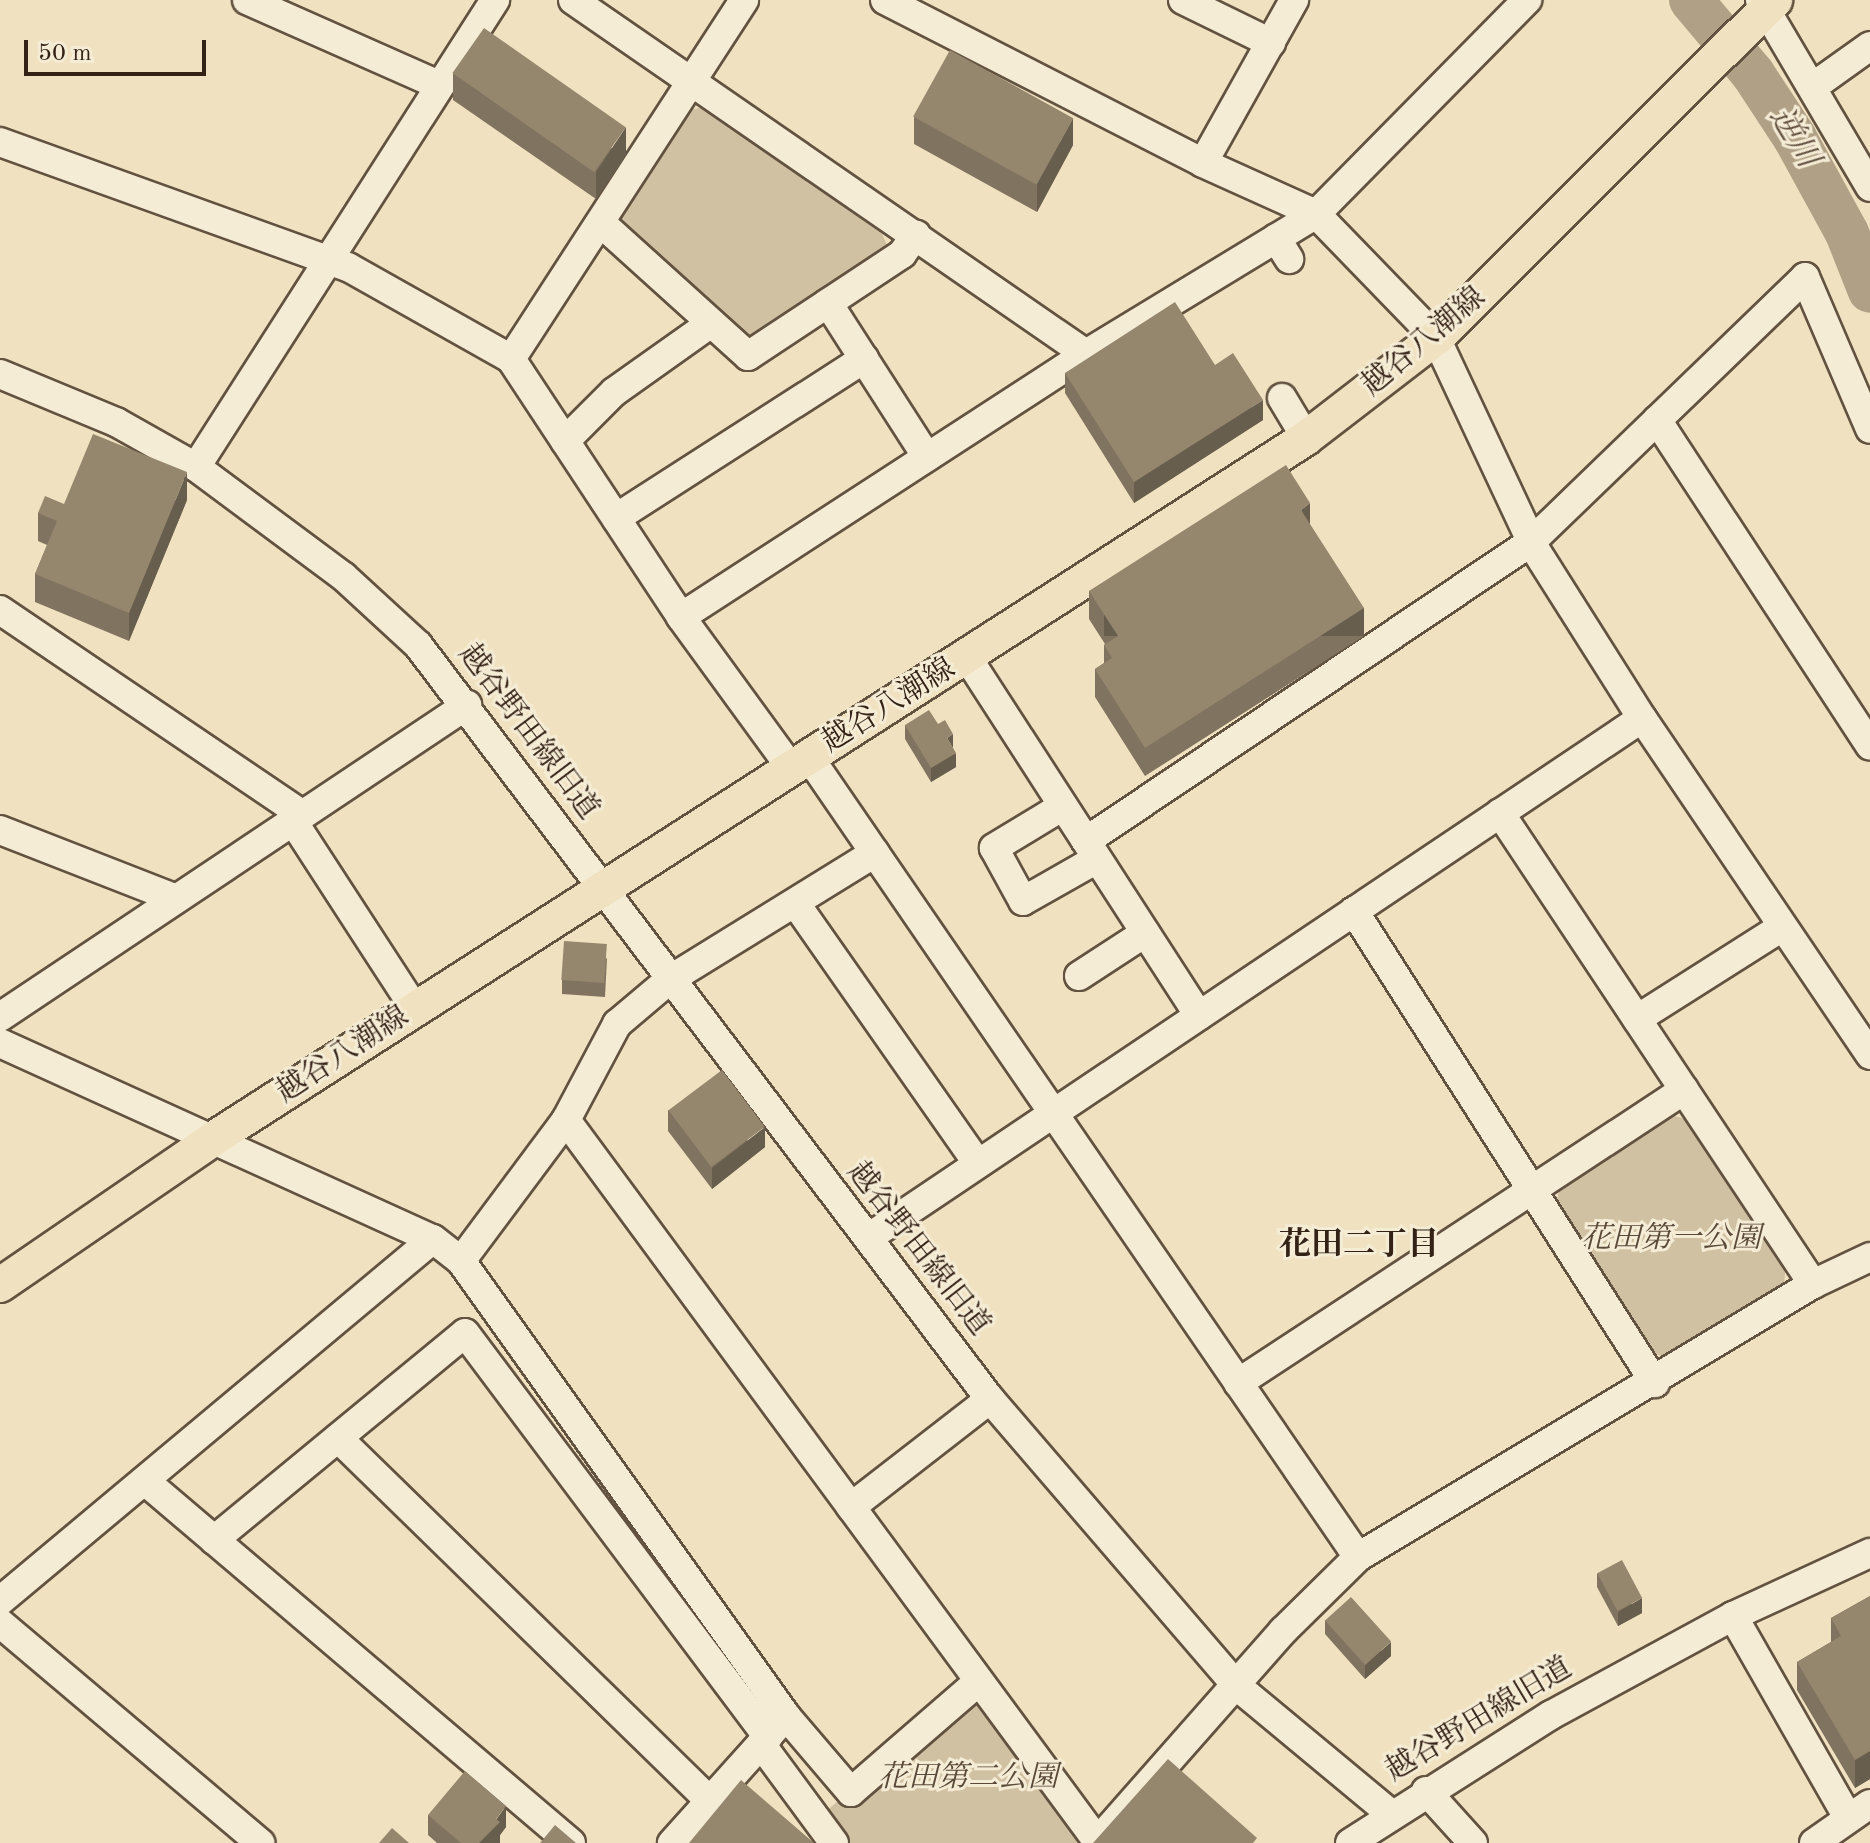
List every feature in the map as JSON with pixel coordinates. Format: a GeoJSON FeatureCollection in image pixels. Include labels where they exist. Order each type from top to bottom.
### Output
{"type":"FeatureCollection","features":[{"type":"Feature","properties":{"kind":"main road","name":"越谷八潮線"},"geometry":{"type":"LineString","coordinates":[[0,1285],[213,1139],[1306,438],[1436,338],[1721,55],[1765,7]]}},
{"type":"Feature","properties":{"kind":"street"},"geometry":{"type":"LineString","coordinates":[[247,0],[439,85]]}},
{"type":"Feature","properties":{"kind":"street"},"geometry":{"type":"LineString","coordinates":[[196,467],[326,259],[495,0]]}},
{"type":"Feature","properties":{"kind":"street"},"geometry":{"type":"LineString","coordinates":[[573,0],[694,80],[1086,354]]}},
{"type":"Feature","properties":{"kind":"street"},"geometry":{"type":"LineString","coordinates":[[511,359],[744,0]]}},
{"type":"Feature","properties":{"kind":"street"},"geometry":{"type":"LineString","coordinates":[[885,0],[1203,163],[1316,214],[1436,338],[1531,542],[1642,718],[1870,1055]]}},
{"type":"Feature","properties":{"kind":"street"},"geometry":{"type":"LineString","coordinates":[[1183,0],[1271,43]]}},
{"type":"Feature","properties":{"kind":"street"},"geometry":{"type":"LineString","coordinates":[[1203,163],[1294,0]]}},
{"type":"Feature","properties":{"kind":"street"},"geometry":{"type":"LineString","coordinates":[[681,617],[1086,354],[1282,249],[1527,0]]}},
{"type":"Feature","properties":{"kind":"street"},"geometry":{"type":"LineString","coordinates":[[1765,7],[1814,86],[1870,187]]}},
{"type":"Feature","properties":{"kind":"street"},"geometry":{"type":"LineString","coordinates":[[1814,86],[1870,46]]}},
{"type":"Feature","properties":{"kind":"street"},"geometry":{"type":"LineString","coordinates":[[0,142],[326,259],[511,359],[681,617],[875,853],[1358,1557]]}},
{"type":"Feature","properties":{"kind":"street"},"geometry":{"type":"LineString","coordinates":[[601,223],[748,356],[902,254],[916,235]]}},
{"type":"Feature","properties":{"kind":"street"},"geometry":{"type":"LineString","coordinates":[[1063,806],[994,848],[1023,901],[1531,542],[1805,277],[1870,429]]}},
{"type":"Feature","properties":{"kind":"street"},"geometry":{"type":"LineString","coordinates":[[828,303],[927,457]]}},
{"type":"Feature","properties":{"kind":"street"},"geometry":{"type":"LineString","coordinates":[[565,441],[614,392],[711,323]]}},
{"type":"Feature","properties":{"kind":"street"},"geometry":{"type":"LineString","coordinates":[[616,518],[864,359]]}},
{"type":"Feature","properties":{"kind":"street","name":"越谷野田線旧道"},"geometry":{"type":"LineString","coordinates":[[0,374],[116,422],[196,467],[344,577],[418,645],[467,705],[669,980],[990,1399],[1238,1687],[1390,1813],[1551,1715],[1733,1616],[1870,1553]]}},
{"type":"Feature","properties":{"kind":"street"},"geometry":{"type":"LineString","coordinates":[[1282,398],[1306,438]]}},
{"type":"Feature","properties":{"kind":"street"},"geometry":{"type":"LineString","coordinates":[[1657,420],[1868,738]]}},
{"type":"Feature","properties":{"kind":"street"},"geometry":{"type":"LineString","coordinates":[[0,610],[296,816],[415,1009]]}},
{"type":"Feature","properties":{"kind":"street"},"geometry":{"type":"LineString","coordinates":[[967,657],[1199,1016]]}},
{"type":"Feature","properties":{"kind":"street"},"geometry":{"type":"LineString","coordinates":[[0,1017],[296,816],[467,705]]}},
{"type":"Feature","properties":{"kind":"street"},"geometry":{"type":"LineString","coordinates":[[868,1238],[1642,718]]}},
{"type":"Feature","properties":{"kind":"street"},"geometry":{"type":"LineString","coordinates":[[1500,813],[1813,1284]]}},
{"type":"Feature","properties":{"kind":"street"},"geometry":{"type":"LineString","coordinates":[[0,830],[174,898]]}},
{"type":"Feature","properties":{"kind":"street"},"geometry":{"type":"LineString","coordinates":[[461,1261],[566,1120],[617,1024],[669,980],[875,853]]}},
{"type":"Feature","properties":{"kind":"street"},"geometry":{"type":"LineString","coordinates":[[796,904],[978,1164]]}},
{"type":"Feature","properties":{"kind":"street"},"geometry":{"type":"LineString","coordinates":[[1354,911],[1655,1383]]}},
{"type":"Feature","properties":{"kind":"street"},"geometry":{"type":"LineString","coordinates":[[1637,1019],[1782,927]]}},
{"type":"Feature","properties":{"kind":"street"},"geometry":{"type":"LineString","coordinates":[[1079,976],[1145,933]]}},
{"type":"Feature","properties":{"kind":"street"},"geometry":{"type":"LineString","coordinates":[[0,1043],[433,1239],[461,1261],[772,1732],[834,1843]]}},
{"type":"Feature","properties":{"kind":"street"},"geometry":{"type":"LineString","coordinates":[[1238,1383],[1684,1090]]}},
{"type":"Feature","properties":{"kind":"street"},"geometry":{"type":"LineString","coordinates":[[566,1120],[1097,1842],[1238,1687],[1283,1631],[1358,1557],[1655,1383],[1813,1284],[1868,1268]]}},
{"type":"Feature","properties":{"kind":"street"},"geometry":{"type":"LineString","coordinates":[[0,1601],[433,1239]]}},
{"type":"Feature","properties":{"kind":"street"},"geometry":{"type":"LineString","coordinates":[[214,1540],[465,1333],[772,1732],[851,1792],[979,1681]]}},
{"type":"Feature","properties":{"kind":"street"},"geometry":{"type":"LineString","coordinates":[[851,1507],[990,1399]]}},
{"type":"Feature","properties":{"kind":"street"},"geometry":{"type":"LineString","coordinates":[[338,1438],[710,1801]]}},
{"type":"Feature","properties":{"kind":"street"},"geometry":{"type":"LineString","coordinates":[[145,1481],[571,1843]]}},
{"type":"Feature","properties":{"kind":"street"},"geometry":{"type":"LineString","coordinates":[[1733,1616],[1859,1811],[1814,1843]]}},
{"type":"Feature","properties":{"kind":"street"},"geometry":{"type":"LineString","coordinates":[[0,1623],[260,1843]]}},
{"type":"Feature","properties":{"kind":"street"},"geometry":{"type":"LineString","coordinates":[[672,1843],[772,1732]]}},
{"type":"Feature","properties":{"kind":"street"},"geometry":{"type":"LineString","coordinates":[[1426,1791],[1473,1843]]}},
{"type":"Feature","properties":{"kind":"street"},"geometry":{"type":"LineString","coordinates":[[1353,1842],[1390,1813]]}},
{"type":"Feature","properties":{"kind":"green space"},"geometry":{"type":"Polygon","coordinates":[[[699,108],[717,113],[882,234],[888,247],[757,335],[747,336],[622,226],[619,217],[686,111],[699,108]]]}},
{"type":"Feature","properties":{"kind":"green space","name":"花田第一公園"},"geometry":{"type":"Polygon","coordinates":[[[1674,1116],[1686,1119],[1785,1272],[1784,1287],[1669,1359],[1654,1353],[1556,1203],[1560,1188],[1674,1116]]]}},
{"type":"Feature","properties":{"kind":"green space","name":"花田第二公園"},"geometry":{"type":"Polygon","coordinates":[[[979,1681],[1096,1843],[834,1843],[817,1819],[979,1681]]]}},
{"type":"Feature","properties":{"kind":"building"},"geometry":{"type":"Polygon","coordinates":[[[484,28],[626,127],[594,172],[452,73],[484,28]]]}},
{"type":"Feature","properties":{"kind":"building"},"geometry":{"type":"Polygon","coordinates":[[[950,50],[1073,118],[1036,185],[913,116],[950,50]]]}},
{"type":"Feature","properties":{"kind":"building"},"geometry":{"type":"Polygon","coordinates":[[[1175,302],[1215,365],[1233,353],[1263,400],[1134,482],[1065,373],[1175,302]]]}},
{"type":"Feature","properties":{"kind":"building"},"geometry":{"type":"Polygon","coordinates":[[[93,434],[187,472],[129,613],[35,574],[57,521],[38,513],[45,496],[64,504],[93,434]]]}},
{"type":"Feature","properties":{"kind":"building"},"geometry":{"type":"Polygon","coordinates":[[[1286,465],[1310,503],[1301,510],[1364,608],[1145,748],[1095,669],[1112,658],[1104,645],[1118,636],[1089,591],[1286,465]]]}},
{"type":"Feature","properties":{"kind":"building"},"geometry":{"type":"Polygon","coordinates":[[[929,710],[938,724],[945,720],[953,734],[947,738],[956,753],[931,768],[905,725],[929,710]]]}},
{"type":"Feature","properties":{"kind":"building"},"geometry":{"type":"Polygon","coordinates":[[[564,941],[607,944],[604,983],[561,980],[564,941]]]}},
{"type":"Feature","properties":{"kind":"building"},"geometry":{"type":"Polygon","coordinates":[[[722,1070],[765,1127],[711,1167],[668,1110],[722,1070]]]}},
{"type":"Feature","properties":{"kind":"building"},"geometry":{"type":"Polygon","coordinates":[[[1622,1560],[1642,1598],[1617,1611],[1597,1573],[1622,1560]]]}},
{"type":"Feature","properties":{"kind":"building"},"geometry":{"type":"Polygon","coordinates":[[[1870,1596],[1870,1751],[1855,1760],[1797,1662],[1841,1636],[1831,1618],[1870,1596]]]}},
{"type":"Feature","properties":{"kind":"building"},"geometry":{"type":"Polygon","coordinates":[[[1351,1597],[1391,1642],[1365,1665],[1325,1620],[1351,1597]]]}},
{"type":"Feature","properties":{"kind":"building"},"geometry":{"type":"Polygon","coordinates":[[[1168,1759],[1257,1838],[1253,1843],[1093,1843],[1168,1759]]]}},
{"type":"Feature","properties":{"kind":"building"},"geometry":{"type":"Polygon","coordinates":[[[465,1771],[506,1806],[496,1819],[500,1822],[479,1843],[461,1843],[428,1815],[465,1771]]]}},
{"type":"Feature","properties":{"kind":"building"},"geometry":{"type":"Polygon","coordinates":[[[741,1780],[814,1843],[689,1843],[741,1780]]]}},
{"type":"Feature","properties":{"kind":"building"},"geometry":{"type":"Polygon","coordinates":[[[555,1825],[576,1843],[540,1843],[555,1825]]]}},
{"type":"Feature","properties":{"kind":"building"},"geometry":{"type":"Polygon","coordinates":[[[392,1828],[409,1843],[379,1843],[392,1828]]]}},
{"type":"Feature","properties":{"kind":"waterway","name":"逆川"},"geometry":{"type":"LineString","coordinates":[[1691,0],[1753,74],[1795,138],[1847,233],[1870,291]]}},
{"type":"Feature","properties":{"kind":"district","name":"花田二丁目"},"geometry":{"type":"Point","coordinates":[1359,1246]}}]}
